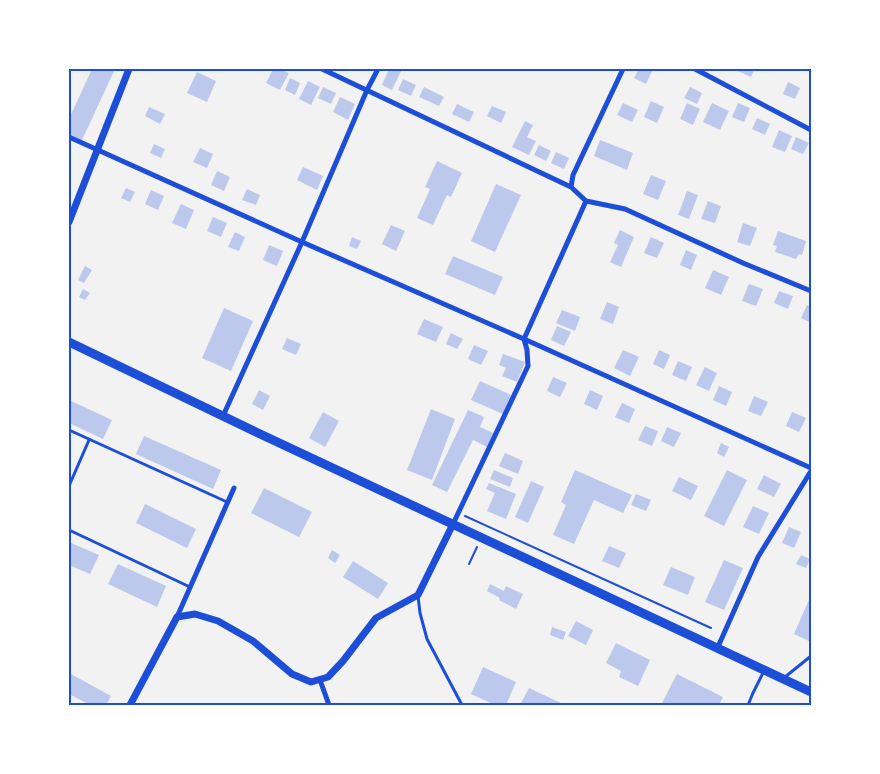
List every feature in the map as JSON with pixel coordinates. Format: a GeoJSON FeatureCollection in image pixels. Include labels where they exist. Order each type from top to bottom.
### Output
{"type":"FeatureCollection","features":[{"type":"Feature","properties":{"kind":"main road"},"geometry":{"type":"LineString","coordinates":[[69,342],[811,692]]}},
{"type":"Feature","properties":{"kind":"street"},"geometry":{"type":"LineString","coordinates":[[69,222],[129,69]]}},
{"type":"Feature","properties":{"kind":"street"},"geometry":{"type":"LineString","coordinates":[[322,69],[572,187],[586,201],[625,209],[811,292]]}},
{"type":"Feature","properties":{"kind":"street"},"geometry":{"type":"LineString","coordinates":[[223,416],[378,69]]}},
{"type":"Feature","properties":{"kind":"street"},"geometry":{"type":"LineString","coordinates":[[572,187],[573,175],[623,69]]}},
{"type":"Feature","properties":{"kind":"street"},"geometry":{"type":"LineString","coordinates":[[695,69],[811,130]]}},
{"type":"Feature","properties":{"kind":"street"},"geometry":{"type":"LineString","coordinates":[[69,137],[524,339],[811,470],[758,557],[718,649]]}},
{"type":"Feature","properties":{"kind":"street"},"geometry":{"type":"LineString","coordinates":[[177,617],[195,614],[218,621],[253,640],[292,674],[311,682],[328,677],[343,661],[376,618],[418,595],[528,366],[524,339],[586,201]]}},
{"type":"Feature","properties":{"kind":"street"},"geometry":{"type":"LineString","coordinates":[[130,705],[177,617],[234,488]]}},
{"type":"Feature","properties":{"kind":"street"},"geometry":{"type":"LineString","coordinates":[[320,680],[329,705]]}},
{"type":"Feature","properties":{"kind":"lane"},"geometry":{"type":"LineString","coordinates":[[69,430],[228,503]]}},
{"type":"Feature","properties":{"kind":"lane"},"geometry":{"type":"LineString","coordinates":[[69,486],[89,440]]}},
{"type":"Feature","properties":{"kind":"lane"},"geometry":{"type":"LineString","coordinates":[[69,530],[190,587]]}},
{"type":"Feature","properties":{"kind":"lane"},"geometry":{"type":"LineString","coordinates":[[418,595],[420,613],[427,639],[462,705]]}},
{"type":"Feature","properties":{"kind":"lane"},"geometry":{"type":"LineString","coordinates":[[783,679],[811,656]]}},
{"type":"Feature","properties":{"kind":"lane"},"geometry":{"type":"LineString","coordinates":[[748,705],[764,670]]}},
{"type":"Feature","properties":{"kind":"path"},"geometry":{"type":"LineString","coordinates":[[458,513],[711,628]]}},
{"type":"Feature","properties":{"kind":"path"},"geometry":{"type":"LineString","coordinates":[[470,564],[477,547]]}},
{"type":"Feature","properties":{"kind":"building"},"geometry":{"type":"Polygon","coordinates":[[[92,69],[115,69],[82,140],[69,134],[69,119],[92,69]]]}},
{"type":"Feature","properties":{"kind":"building"},"geometry":{"type":"Polygon","coordinates":[[[273,69],[289,73],[280,90],[266,83],[273,69]]]}},
{"type":"Feature","properties":{"kind":"building"},"geometry":{"type":"Polygon","coordinates":[[[389,69],[402,69],[392,90],[382,85],[389,69]]]}},
{"type":"Feature","properties":{"kind":"building"},"geometry":{"type":"Polygon","coordinates":[[[639,69],[653,69],[646,84],[634,78],[639,69]]]}},
{"type":"Feature","properties":{"kind":"building"},"geometry":{"type":"Polygon","coordinates":[[[739,69],[755,69],[751,77],[738,71],[739,69]]]}},
{"type":"Feature","properties":{"kind":"building"},"geometry":{"type":"Polygon","coordinates":[[[197,72],[216,81],[207,102],[187,93],[197,72]]]}},
{"type":"Feature","properties":{"kind":"building"},"geometry":{"type":"Polygon","coordinates":[[[290,78],[300,83],[295,95],[285,90],[290,78]]]}},
{"type":"Feature","properties":{"kind":"building"},"geometry":{"type":"Polygon","coordinates":[[[403,79],[416,85],[411,96],[398,90],[403,79]]]}},
{"type":"Feature","properties":{"kind":"building"},"geometry":{"type":"Polygon","coordinates":[[[308,81],[320,87],[311,105],[299,99],[308,81]]]}},
{"type":"Feature","properties":{"kind":"building"},"geometry":{"type":"Polygon","coordinates":[[[788,82],[800,88],[795,99],[783,94],[788,82]]]}},
{"type":"Feature","properties":{"kind":"building"},"geometry":{"type":"Polygon","coordinates":[[[323,87],[336,93],[331,104],[318,98],[323,87]]]}},
{"type":"Feature","properties":{"kind":"building"},"geometry":{"type":"Polygon","coordinates":[[[424,87],[444,97],[439,106],[419,97],[424,87]]]}},
{"type":"Feature","properties":{"kind":"building"},"geometry":{"type":"Polygon","coordinates":[[[690,87],[702,93],[697,104],[684,98],[690,87]]]}},
{"type":"Feature","properties":{"kind":"building"},"geometry":{"type":"Polygon","coordinates":[[[340,97],[355,104],[348,120],[333,112],[340,97]]]}},
{"type":"Feature","properties":{"kind":"building"},"geometry":{"type":"Polygon","coordinates":[[[651,101],[664,107],[657,123],[644,117],[651,101]]]}},
{"type":"Feature","properties":{"kind":"building"},"geometry":{"type":"Polygon","coordinates":[[[623,103],[638,110],[632,122],[617,115],[623,103]]]}},
{"type":"Feature","properties":{"kind":"building"},"geometry":{"type":"Polygon","coordinates":[[[687,103],[700,109],[693,125],[680,119],[687,103]]]}},
{"type":"Feature","properties":{"kind":"building"},"geometry":{"type":"Polygon","coordinates":[[[712,103],[729,111],[720,130],[703,122],[712,103]]]}},
{"type":"Feature","properties":{"kind":"building"},"geometry":{"type":"Polygon","coordinates":[[[738,103],[750,108],[744,122],[732,117],[738,103]]]}},
{"type":"Feature","properties":{"kind":"building"},"geometry":{"type":"Polygon","coordinates":[[[457,104],[474,112],[469,122],[452,114],[457,104]]]}},
{"type":"Feature","properties":{"kind":"building"},"geometry":{"type":"Polygon","coordinates":[[[492,106],[506,112],[501,123],[487,116],[492,106]]]}},
{"type":"Feature","properties":{"kind":"building"},"geometry":{"type":"Polygon","coordinates":[[[149,107],[165,114],[160,124],[145,116],[149,107]]]}},
{"type":"Feature","properties":{"kind":"building"},"geometry":{"type":"Polygon","coordinates":[[[757,118],[770,124],[765,135],[752,129],[757,118]]]}},
{"type":"Feature","properties":{"kind":"building"},"geometry":{"type":"Polygon","coordinates":[[[525,121],[533,125],[527,137],[536,141],[529,155],[512,147],[525,121]]]}},
{"type":"Feature","properties":{"kind":"building"},"geometry":{"type":"Polygon","coordinates":[[[779,130],[792,136],[785,152],[772,147],[779,130]]]}},
{"type":"Feature","properties":{"kind":"building"},"geometry":{"type":"Polygon","coordinates":[[[796,137],[809,143],[803,154],[791,149],[796,137]]]}},
{"type":"Feature","properties":{"kind":"building"},"geometry":{"type":"Polygon","coordinates":[[[600,140],[633,153],[627,170],[594,156],[600,140]]]}},
{"type":"Feature","properties":{"kind":"building"},"geometry":{"type":"Polygon","coordinates":[[[154,144],[165,149],[161,158],[150,153],[154,144]]]}},
{"type":"Feature","properties":{"kind":"building"},"geometry":{"type":"Polygon","coordinates":[[[539,145],[551,151],[546,161],[534,155],[539,145]]]}},
{"type":"Feature","properties":{"kind":"building"},"geometry":{"type":"Polygon","coordinates":[[[200,148],[213,154],[207,168],[193,162],[200,148]]]}},
{"type":"Feature","properties":{"kind":"building"},"geometry":{"type":"Polygon","coordinates":[[[556,152],[569,158],[564,169],[551,163],[556,152]]]}},
{"type":"Feature","properties":{"kind":"building"},"geometry":{"type":"Polygon","coordinates":[[[437,161],[462,173],[451,197],[447,195],[433,225],[417,218],[430,189],[425,187],[437,161]]]}},
{"type":"Feature","properties":{"kind":"building"},"geometry":{"type":"Polygon","coordinates":[[[303,167],[323,176],[317,190],[297,180],[303,167]]]}},
{"type":"Feature","properties":{"kind":"building"},"geometry":{"type":"Polygon","coordinates":[[[217,171],[230,177],[224,191],[211,185],[217,171]]]}},
{"type":"Feature","properties":{"kind":"building"},"geometry":{"type":"Polygon","coordinates":[[[651,175],[666,181],[658,200],[643,194],[651,175]]]}},
{"type":"Feature","properties":{"kind":"building"},"geometry":{"type":"Polygon","coordinates":[[[496,184],[521,195],[495,252],[471,241],[496,184]]]}},
{"type":"Feature","properties":{"kind":"building"},"geometry":{"type":"Polygon","coordinates":[[[126,188],[135,192],[130,202],[121,198],[126,188]]]}},
{"type":"Feature","properties":{"kind":"building"},"geometry":{"type":"Polygon","coordinates":[[[247,189],[260,195],[256,205],[242,200],[247,189]]]}},
{"type":"Feature","properties":{"kind":"building"},"geometry":{"type":"Polygon","coordinates":[[[151,190],[164,196],[158,210],[145,204],[151,190]]]}},
{"type":"Feature","properties":{"kind":"building"},"geometry":{"type":"Polygon","coordinates":[[[687,191],[698,195],[689,219],[678,215],[687,191]]]}},
{"type":"Feature","properties":{"kind":"building"},"geometry":{"type":"Polygon","coordinates":[[[708,201],[721,206],[715,223],[701,219],[708,201]]]}},
{"type":"Feature","properties":{"kind":"building"},"geometry":{"type":"Polygon","coordinates":[[[181,204],[194,210],[186,229],[172,223],[181,204]]]}},
{"type":"Feature","properties":{"kind":"building"},"geometry":{"type":"Polygon","coordinates":[[[213,217],[227,223],[221,237],[207,231],[213,217]]]}},
{"type":"Feature","properties":{"kind":"building"},"geometry":{"type":"Polygon","coordinates":[[[743,223],[757,228],[750,246],[737,242],[743,223]]]}},
{"type":"Feature","properties":{"kind":"building"},"geometry":{"type":"Polygon","coordinates":[[[391,225],[405,231],[396,251],[382,244],[391,225]]]}},
{"type":"Feature","properties":{"kind":"building"},"geometry":{"type":"Polygon","coordinates":[[[620,230],[634,237],[621,267],[610,262],[618,245],[614,243],[620,230]]]}},
{"type":"Feature","properties":{"kind":"building"},"geometry":{"type":"Polygon","coordinates":[[[778,231],[806,241],[802,255],[799,254],[796,259],[775,252],[777,246],[773,245],[778,231]]]}},
{"type":"Feature","properties":{"kind":"building"},"geometry":{"type":"Polygon","coordinates":[[[235,232],[245,237],[239,251],[228,247],[235,232]]]}},
{"type":"Feature","properties":{"kind":"building"},"geometry":{"type":"Polygon","coordinates":[[[352,237],[361,241],[357,249],[349,246],[352,237]]]}},
{"type":"Feature","properties":{"kind":"building"},"geometry":{"type":"Polygon","coordinates":[[[651,237],[664,243],[657,258],[644,253],[651,237]]]}},
{"type":"Feature","properties":{"kind":"building"},"geometry":{"type":"Polygon","coordinates":[[[269,245],[283,251],[277,266],[263,260],[269,245]]]}},
{"type":"Feature","properties":{"kind":"building"},"geometry":{"type":"Polygon","coordinates":[[[686,250],[697,255],[691,270],[680,265],[686,250]]]}},
{"type":"Feature","properties":{"kind":"building"},"geometry":{"type":"Polygon","coordinates":[[[453,256],[503,277],[495,295],[445,274],[453,256]]]}},
{"type":"Feature","properties":{"kind":"building"},"geometry":{"type":"Polygon","coordinates":[[[85,266],[92,270],[84,283],[78,280],[85,266]]]}},
{"type":"Feature","properties":{"kind":"building"},"geometry":{"type":"Polygon","coordinates":[[[713,270],[729,277],[721,295],[705,288],[713,270]]]}},
{"type":"Feature","properties":{"kind":"building"},"geometry":{"type":"Polygon","coordinates":[[[749,284],[763,289],[756,306],[742,301],[749,284]]]}},
{"type":"Feature","properties":{"kind":"building"},"geometry":{"type":"Polygon","coordinates":[[[83,289],[90,293],[85,300],[79,297],[83,289]]]}},
{"type":"Feature","properties":{"kind":"building"},"geometry":{"type":"Polygon","coordinates":[[[779,291],[793,296],[788,309],[774,303],[779,291]]]}},
{"type":"Feature","properties":{"kind":"building"},"geometry":{"type":"Polygon","coordinates":[[[607,302],[619,307],[613,324],[600,319],[607,302]]]}},
{"type":"Feature","properties":{"kind":"building"},"geometry":{"type":"Polygon","coordinates":[[[807,305],[811,307],[811,323],[801,318],[807,305]]]}},
{"type":"Feature","properties":{"kind":"building"},"geometry":{"type":"Polygon","coordinates":[[[224,308],[253,321],[231,371],[202,358],[224,308]]]}},
{"type":"Feature","properties":{"kind":"building"},"geometry":{"type":"Polygon","coordinates":[[[562,310],[580,317],[575,331],[556,323],[562,310]]]}},
{"type":"Feature","properties":{"kind":"building"},"geometry":{"type":"Polygon","coordinates":[[[424,319],[443,327],[436,342],[417,334],[424,319]]]}},
{"type":"Feature","properties":{"kind":"building"},"geometry":{"type":"Polygon","coordinates":[[[557,326],[571,332],[564,346],[551,340],[557,326]]]}},
{"type":"Feature","properties":{"kind":"building"},"geometry":{"type":"Polygon","coordinates":[[[451,333],[463,339],[457,349],[446,344],[451,333]]]}},
{"type":"Feature","properties":{"kind":"building"},"geometry":{"type":"Polygon","coordinates":[[[287,338],[301,344],[296,355],[282,349],[287,338]]]}},
{"type":"Feature","properties":{"kind":"building"},"geometry":{"type":"Polygon","coordinates":[[[474,345],[488,351],[481,365],[468,359],[474,345]]]}},
{"type":"Feature","properties":{"kind":"building"},"geometry":{"type":"Polygon","coordinates":[[[623,350],[639,357],[630,376],[614,368],[623,350]]]}},
{"type":"Feature","properties":{"kind":"building"},"geometry":{"type":"Polygon","coordinates":[[[659,350],[670,355],[664,369],[653,364],[659,350]]]}},
{"type":"Feature","properties":{"kind":"building"},"geometry":{"type":"Polygon","coordinates":[[[503,354],[525,362],[517,382],[502,376],[506,368],[499,365],[503,354]]]}},
{"type":"Feature","properties":{"kind":"building"},"geometry":{"type":"Polygon","coordinates":[[[678,361],[692,367],[686,381],[672,375],[678,361]]]}},
{"type":"Feature","properties":{"kind":"building"},"geometry":{"type":"Polygon","coordinates":[[[705,367],[717,373],[709,391],[696,385],[705,367]]]}},
{"type":"Feature","properties":{"kind":"building"},"geometry":{"type":"Polygon","coordinates":[[[553,377],[567,383],[560,397],[547,391],[553,377]]]}},
{"type":"Feature","properties":{"kind":"building"},"geometry":{"type":"Polygon","coordinates":[[[480,381],[511,395],[503,414],[471,400],[480,381]]]}},
{"type":"Feature","properties":{"kind":"building"},"geometry":{"type":"Polygon","coordinates":[[[719,386],[732,392],[726,406],[713,400],[719,386]]]}},
{"type":"Feature","properties":{"kind":"building"},"geometry":{"type":"Polygon","coordinates":[[[259,390],[270,396],[263,410],[252,404],[259,390]]]}},
{"type":"Feature","properties":{"kind":"building"},"geometry":{"type":"Polygon","coordinates":[[[590,390],[603,396],[597,410],[584,404],[590,390]]]}},
{"type":"Feature","properties":{"kind":"building"},"geometry":{"type":"Polygon","coordinates":[[[754,396],[768,402],[761,416],[748,411],[754,396]]]}},
{"type":"Feature","properties":{"kind":"building"},"geometry":{"type":"Polygon","coordinates":[[[69,400],[112,420],[103,439],[69,423],[69,400]]]}},
{"type":"Feature","properties":{"kind":"building"},"geometry":{"type":"Polygon","coordinates":[[[622,403],[635,409],[629,423],[615,417],[622,403]]]}},
{"type":"Feature","properties":{"kind":"building"},"geometry":{"type":"Polygon","coordinates":[[[431,409],[455,419],[432,480],[407,470],[431,409]]]}},
{"type":"Feature","properties":{"kind":"building"},"geometry":{"type":"Polygon","coordinates":[[[468,410],[484,417],[480,427],[493,433],[487,447],[473,440],[447,492],[432,485],[468,410]]]}},
{"type":"Feature","properties":{"kind":"building"},"geometry":{"type":"Polygon","coordinates":[[[323,412],[339,421],[325,447],[309,438],[323,412]]]}},
{"type":"Feature","properties":{"kind":"building"},"geometry":{"type":"Polygon","coordinates":[[[792,412],[806,418],[799,432],[786,426],[792,412]]]}},
{"type":"Feature","properties":{"kind":"building"},"geometry":{"type":"Polygon","coordinates":[[[645,426],[658,431],[652,446],[638,440],[645,426]]]}},
{"type":"Feature","properties":{"kind":"building"},"geometry":{"type":"Polygon","coordinates":[[[667,427],[681,433],[674,447],[661,441],[667,427]]]}},
{"type":"Feature","properties":{"kind":"building"},"geometry":{"type":"Polygon","coordinates":[[[144,436],[221,470],[213,489],[136,454],[144,436]]]}},
{"type":"Feature","properties":{"kind":"building"},"geometry":{"type":"Polygon","coordinates":[[[721,443],[729,447],[724,457],[717,453],[721,443]]]}},
{"type":"Feature","properties":{"kind":"building"},"geometry":{"type":"Polygon","coordinates":[[[505,453],[523,461],[518,474],[499,466],[505,453]]]}},
{"type":"Feature","properties":{"kind":"building"},"geometry":{"type":"Polygon","coordinates":[[[494,470],[513,478],[510,487],[490,479],[494,470]]]}},
{"type":"Feature","properties":{"kind":"building"},"geometry":{"type":"Polygon","coordinates":[[[575,470],[632,495],[623,513],[594,500],[574,544],[553,535],[566,505],[561,502],[575,470]]]}},
{"type":"Feature","properties":{"kind":"building"},"geometry":{"type":"Polygon","coordinates":[[[727,470],[747,480],[724,526],[704,516],[727,470]]]}},
{"type":"Feature","properties":{"kind":"building"},"geometry":{"type":"Polygon","coordinates":[[[764,475],[781,484],[774,497],[757,489],[764,475]]]}},
{"type":"Feature","properties":{"kind":"building"},"geometry":{"type":"Polygon","coordinates":[[[679,477],[698,486],[691,500],[672,491],[679,477]]]}},
{"type":"Feature","properties":{"kind":"building"},"geometry":{"type":"Polygon","coordinates":[[[531,481],[544,487],[528,523],[515,517],[531,481]]]}},
{"type":"Feature","properties":{"kind":"building"},"geometry":{"type":"Polygon","coordinates":[[[489,483],[516,494],[506,519],[487,511],[495,493],[486,489],[489,483]]]}},
{"type":"Feature","properties":{"kind":"building"},"geometry":{"type":"Polygon","coordinates":[[[264,488],[312,512],[299,537],[251,513],[264,488]]]}},
{"type":"Feature","properties":{"kind":"building"},"geometry":{"type":"Polygon","coordinates":[[[636,494],[651,500],[646,511],[631,505],[636,494]]]}},
{"type":"Feature","properties":{"kind":"building"},"geometry":{"type":"Polygon","coordinates":[[[145,504],[196,529],[187,548],[136,523],[145,504]]]}},
{"type":"Feature","properties":{"kind":"building"},"geometry":{"type":"Polygon","coordinates":[[[753,506],[769,513],[759,534],[743,527],[753,506]]]}},
{"type":"Feature","properties":{"kind":"building"},"geometry":{"type":"Polygon","coordinates":[[[789,527],[801,532],[794,548],[782,543],[789,527]]]}},
{"type":"Feature","properties":{"kind":"building"},"geometry":{"type":"Polygon","coordinates":[[[69,542],[99,555],[90,574],[69,565],[69,542]]]}},
{"type":"Feature","properties":{"kind":"building"},"geometry":{"type":"Polygon","coordinates":[[[609,546],[626,553],[619,568],[602,561],[609,546]]]}},
{"type":"Feature","properties":{"kind":"building"},"geometry":{"type":"Polygon","coordinates":[[[332,550],[340,555],[335,563],[328,558],[332,550]]]}},
{"type":"Feature","properties":{"kind":"building"},"geometry":{"type":"Polygon","coordinates":[[[801,555],[810,559],[806,568],[796,564],[801,555]]]}},
{"type":"Feature","properties":{"kind":"building"},"geometry":{"type":"Polygon","coordinates":[[[724,560],[743,568],[724,610],[705,602],[724,560]]]}},
{"type":"Feature","properties":{"kind":"building"},"geometry":{"type":"Polygon","coordinates":[[[353,561],[388,583],[378,599],[343,577],[353,561]]]}},
{"type":"Feature","properties":{"kind":"building"},"geometry":{"type":"Polygon","coordinates":[[[118,564],[166,586],[157,607],[108,584],[118,564]]]}},
{"type":"Feature","properties":{"kind":"building"},"geometry":{"type":"Polygon","coordinates":[[[671,567],[695,577],[688,595],[663,585],[671,567]]]}},
{"type":"Feature","properties":{"kind":"building"},"geometry":{"type":"Polygon","coordinates":[[[490,584],[504,591],[506,586],[523,594],[516,609],[487,591],[490,584]]]}},
{"type":"Feature","properties":{"kind":"building"},"geometry":{"type":"Polygon","coordinates":[[[811,595],[811,642],[794,634],[811,595]]]}},
{"type":"Feature","properties":{"kind":"building"},"geometry":{"type":"Polygon","coordinates":[[[576,621],[593,630],[586,645],[568,636],[576,621]]]}},
{"type":"Feature","properties":{"kind":"building"},"geometry":{"type":"Polygon","coordinates":[[[552,627],[566,632],[563,640],[550,635],[552,627]]]}},
{"type":"Feature","properties":{"kind":"building"},"geometry":{"type":"Polygon","coordinates":[[[616,643],[650,660],[638,686],[619,677],[621,671],[606,663],[616,643]]]}},
{"type":"Feature","properties":{"kind":"building"},"geometry":{"type":"Polygon","coordinates":[[[483,667],[516,682],[506,705],[495,705],[471,694],[483,667]]]}},
{"type":"Feature","properties":{"kind":"building"},"geometry":{"type":"Polygon","coordinates":[[[69,673],[111,696],[106,705],[90,705],[69,694],[69,673]]]}},
{"type":"Feature","properties":{"kind":"building"},"geometry":{"type":"Polygon","coordinates":[[[677,674],[723,697],[719,705],[661,705],[677,674]]]}},
{"type":"Feature","properties":{"kind":"building"},"geometry":{"type":"Polygon","coordinates":[[[529,688],[565,705],[520,705],[529,688]]]}}]}
